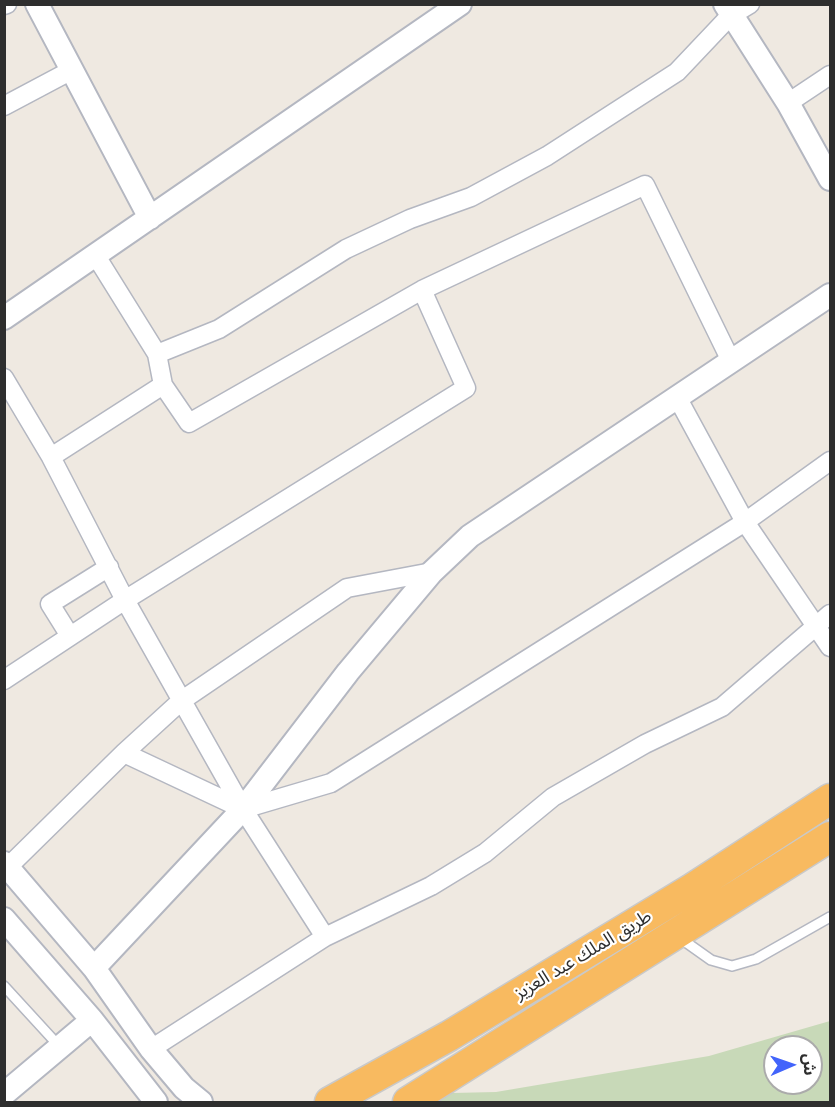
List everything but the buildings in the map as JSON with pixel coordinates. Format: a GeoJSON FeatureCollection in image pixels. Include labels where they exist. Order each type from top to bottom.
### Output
{"type":"FeatureCollection","features":[{"type":"Feature","properties":{"kind":"highway","name":"طريق الملك عبد العزيز"},"geometry":{"type":"LineString","coordinates":[[330,1102],[449,1036],[693,888],[831,799]]}},
{"type":"Feature","properties":{"kind":"highway","name":"طريق الملك عبد العزيز"},"geometry":{"type":"LineString","coordinates":[[408,1102],[831,837]]}},
{"type":"Feature","properties":{"kind":"street"},"geometry":{"type":"LineString","coordinates":[[37,4],[70,71],[150,218]]}},
{"type":"Feature","properties":{"kind":"street"},"geometry":{"type":"LineString","coordinates":[[4,318],[460,4]]}},
{"type":"Feature","properties":{"kind":"street"},"geometry":{"type":"LineString","coordinates":[[157,354],[219,329],[346,249],[410,219],[471,197],[547,156],[677,72],[727,10],[750,4]]}},
{"type":"Feature","properties":{"kind":"street"},"geometry":{"type":"LineString","coordinates":[[727,10],[788,103],[831,179]]}},
{"type":"Feature","properties":{"kind":"street"},"geometry":{"type":"LineString","coordinates":[[4,106],[70,71]]}},
{"type":"Feature","properties":{"kind":"street"},"geometry":{"type":"LineString","coordinates":[[788,103],[831,75]]}},
{"type":"Feature","properties":{"kind":"street"},"geometry":{"type":"LineString","coordinates":[[96,256],[157,354],[163,385],[189,423],[422,290],[645,184],[731,361]]}},
{"type":"Feature","properties":{"kind":"street"},"geometry":{"type":"LineString","coordinates":[[4,680],[125,600],[466,388],[422,290]]}},
{"type":"Feature","properties":{"kind":"street"},"geometry":{"type":"LineString","coordinates":[[94,968],[243,810],[348,672],[432,572],[470,536],[831,295]]}},
{"type":"Feature","properties":{"kind":"street"},"geometry":{"type":"LineString","coordinates":[[4,378],[51,457],[125,600],[243,810],[325,937]]}},
{"type":"Feature","properties":{"kind":"street"},"geometry":{"type":"LineString","coordinates":[[51,457],[163,385]]}},
{"type":"Feature","properties":{"kind":"street"},"geometry":{"type":"LineString","coordinates":[[677,397],[745,522],[831,646]]}},
{"type":"Feature","properties":{"kind":"street"},"geometry":{"type":"LineString","coordinates":[[124,753],[243,810],[331,783],[745,522],[831,461]]}},
{"type":"Feature","properties":{"kind":"street"},"geometry":{"type":"LineString","coordinates":[[70,636],[50,604],[109,567]]}},
{"type":"Feature","properties":{"kind":"street"},"geometry":{"type":"LineString","coordinates":[[201,1102],[184,1088],[151,1049],[94,968],[6,865],[181,701],[347,588],[432,572]]}},
{"type":"Feature","properties":{"kind":"street"},"geometry":{"type":"LineString","coordinates":[[151,1049],[325,937],[431,886],[485,853],[553,797],[645,744],[722,707],[815,625],[831,614]]}},
{"type":"Feature","properties":{"kind":"street"},"geometry":{"type":"LineString","coordinates":[[4,919],[92,1020],[156,1102]]}},
{"type":"Feature","properties":{"kind":"street"},"geometry":{"type":"LineString","coordinates":[[4,1094],[92,1020]]}},
{"type":"Feature","properties":{"kind":"lane"},"geometry":{"type":"LineString","coordinates":[[675,935],[711,960],[732,966],[756,959],[831,917]]}},
{"type":"Feature","properties":{"kind":"lane"},"geometry":{"type":"LineString","coordinates":[[4,986],[61,1048]]}},
{"type":"Feature","properties":{"kind":"green space"},"geometry":{"type":"Polygon","coordinates":[[[830,1021],[830,1102],[437,1102],[452,1093],[496,1092],[709,1056],[763,1040],[763,1095],[823,1095],[823,1035],[782,1035],[830,1021]]]}}]}
